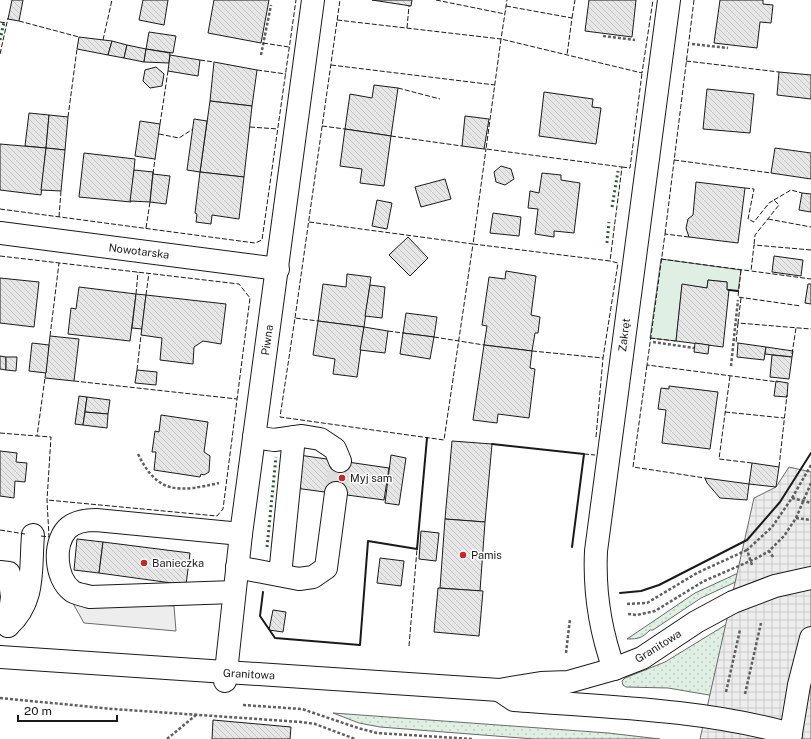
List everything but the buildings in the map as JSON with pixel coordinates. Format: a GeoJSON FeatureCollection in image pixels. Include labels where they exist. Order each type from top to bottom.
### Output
{"type":"FeatureCollection","features":[{"type":"Feature","properties":{"kind":"street","name":"Piwna"},"geometry":{"type":"LineString","coordinates":[[225,677],[241,534],[278,269],[313,0]]}},
{"type":"Feature","properties":{"kind":"street","name":"Zakręt"},"geometry":{"type":"LineString","coordinates":[[614,669],[599,615],[595,574],[598,535],[669,0]]}},
{"type":"Feature","properties":{"kind":"street","name":"Nowotarska"},"geometry":{"type":"LineString","coordinates":[[0,233],[278,269]]}},
{"type":"Feature","properties":{"kind":"street"},"geometry":{"type":"LineString","coordinates":[[254,437],[274,440],[302,436],[320,439],[335,449],[340,461]]}},
{"type":"Feature","properties":{"kind":"street"},"geometry":{"type":"LineString","coordinates":[[280,575],[294,437]]}},
{"type":"Feature","properties":{"kind":"street"},"geometry":{"type":"LineString","coordinates":[[237,567],[299,578],[313,577],[326,568],[336,494]]}},
{"type":"Feature","properties":{"kind":"street"},"geometry":{"type":"LineString","coordinates":[[234,592],[90,597],[72,591],[60,576],[58,560],[59,543],[67,528],[80,520],[96,520],[241,534]]}},
{"type":"Feature","properties":{"kind":"street"},"geometry":{"type":"LineString","coordinates":[[8,626],[21,613],[30,590],[33,535]]}},
{"type":"Feature","properties":{"kind":"street"},"geometry":{"type":"LineString","coordinates":[[3,568],[8,626],[3,657]]}},
{"type":"Feature","properties":{"kind":"street","name":"Granitowa"},"geometry":{"type":"LineString","coordinates":[[3,657],[225,677],[499,690],[541,683],[568,682],[614,669],[642,658],[696,622],[728,604],[775,586],[811,578]]}},
{"type":"Feature","properties":{"kind":"street"},"geometry":{"type":"LineString","coordinates":[[795,737],[799,686],[811,638]]}},
{"type":"Feature","properties":{"kind":"street","name":"Granitowa"},"geometry":{"type":"LineString","coordinates":[[499,690],[514,700],[634,708],[696,715],[751,724],[795,737]]}},
{"type":"Feature","properties":{"kind":"path"},"geometry":{"type":"LineString","coordinates":[[262,55],[271,5]]}},
{"type":"Feature","properties":{"kind":"path"},"geometry":{"type":"LineString","coordinates":[[688,43],[728,48]]}},
{"type":"Feature","properties":{"kind":"path"},"geometry":{"type":"LineString","coordinates":[[731,366],[738,300]]}},
{"type":"Feature","properties":{"kind":"path"},"geometry":{"type":"LineString","coordinates":[[650,342],[694,348]]}},
{"type":"Feature","properties":{"kind":"path"},"geometry":{"type":"LineString","coordinates":[[138,454],[149,473],[164,486],[198,488],[220,483]]}},
{"type":"Feature","properties":{"kind":"path"},"geometry":{"type":"LineString","coordinates":[[792,498],[811,465]]}},
{"type":"Feature","properties":{"kind":"path"},"geometry":{"type":"LineString","coordinates":[[796,518],[811,483]]}},
{"type":"Feature","properties":{"kind":"path"},"geometry":{"type":"LineString","coordinates":[[599,615],[615,600],[621,604],[648,603],[697,573],[747,550]]}},
{"type":"Feature","properties":{"kind":"path"},"geometry":{"type":"LineString","coordinates":[[565,655],[570,619],[599,615],[644,614],[655,611],[704,581],[757,558],[769,551]]}},
{"type":"Feature","properties":{"kind":"path"},"geometry":{"type":"LineString","coordinates":[[0,698],[196,715],[311,723],[355,739]]}},
{"type":"Feature","properties":{"kind":"path"},"geometry":{"type":"LineString","coordinates":[[237,704],[302,709],[377,733],[472,739]]}},
{"type":"Feature","properties":{"kind":"path"},"geometry":{"type":"LineString","coordinates":[[167,739],[196,715]]}},
{"type":"Feature","properties":{"kind":"green space"},"geometry":{"type":"Polygon","coordinates":[[[661,259],[741,270],[738,291],[727,290],[727,282],[708,280],[707,288],[682,285],[676,341],[650,338],[661,259]]]}},
{"type":"Feature","properties":{"kind":"green space"},"geometry":{"type":"Polygon","coordinates":[[[736,574],[740,575],[742,579],[701,598],[642,636],[627,639],[695,593],[736,574]]]}},
{"type":"Feature","properties":{"kind":"green space"},"geometry":{"type":"Polygon","coordinates":[[[732,621],[715,696],[668,688],[626,687],[623,685],[622,681],[625,678],[665,662],[732,621]]]}},
{"type":"Feature","properties":{"kind":"green space"},"geometry":{"type":"Polygon","coordinates":[[[333,713],[608,733],[660,739],[534,739],[380,727],[359,723],[333,713]]]}},
{"type":"Feature","properties":{"kind":"shaded area"},"geometry":{"type":"Polygon","coordinates":[[[789,467],[811,472],[811,739],[700,739],[754,498],[776,487],[789,467]]]}},
{"type":"Feature","properties":{"kind":"shaded area"},"geometry":{"type":"Polygon","coordinates":[[[70,598],[174,606],[176,631],[84,623],[70,598]]]}},
{"type":"Feature","properties":{"kind":"tunnel"},"geometry":{"type":"LineString","coordinates":[[336,493],[340,461]]}},
{"type":"Feature","properties":{"kind":"hedge"},"geometry":{"type":"LineString","coordinates":[[0,40],[4,22]]}},
{"type":"Feature","properties":{"kind":"hedge"},"geometry":{"type":"LineString","coordinates":[[612,207],[618,171]]}},
{"type":"Feature","properties":{"kind":"hedge"},"geometry":{"type":"LineString","coordinates":[[607,243],[609,222]]}},
{"type":"Feature","properties":{"kind":"hedge"},"geometry":{"type":"LineString","coordinates":[[267,547],[276,457]]}},
{"type":"Feature","properties":{"kind":"fence"},"geometry":{"type":"LineString","coordinates":[[103,40],[112,0]]}},
{"type":"Feature","properties":{"kind":"fence"},"geometry":{"type":"LineString","coordinates":[[0,209],[255,243],[262,240],[296,0]]}},
{"type":"Feature","properties":{"kind":"fence"},"geometry":{"type":"LineString","coordinates":[[295,318],[340,0]]}},
{"type":"Feature","properties":{"kind":"fence"},"geometry":{"type":"LineString","coordinates":[[436,0],[505,14]]}},
{"type":"Feature","properties":{"kind":"fence"},"geometry":{"type":"LineString","coordinates":[[337,20],[501,39],[507,0]]}},
{"type":"Feature","properties":{"kind":"fence"},"geometry":{"type":"LineString","coordinates":[[572,18],[575,0]]}},
{"type":"Feature","properties":{"kind":"fence"},"geometry":{"type":"LineString","coordinates":[[484,149],[486,149],[473,244],[610,261],[622,167],[486,149],[501,39],[642,73],[653,0]]}},
{"type":"Feature","properties":{"kind":"fence"},"geometry":{"type":"LineString","coordinates":[[665,234],[694,0]]}},
{"type":"Feature","properties":{"kind":"fence"},"geometry":{"type":"LineString","coordinates":[[407,28],[409,6]]}},
{"type":"Feature","properties":{"kind":"fence"},"geometry":{"type":"LineString","coordinates":[[506,6],[572,18],[567,55]]}},
{"type":"Feature","properties":{"kind":"fence"},"geometry":{"type":"LineString","coordinates":[[0,54],[8,18]]}},
{"type":"Feature","properties":{"kind":"fence"},"geometry":{"type":"LineString","coordinates":[[19,21],[79,37]]}},
{"type":"Feature","properties":{"kind":"fence"},"geometry":{"type":"LineString","coordinates":[[0,22],[7,23]]}},
{"type":"Feature","properties":{"kind":"fence"},"geometry":{"type":"LineString","coordinates":[[263,43],[289,47]]}},
{"type":"Feature","properties":{"kind":"fence"},"geometry":{"type":"LineString","coordinates":[[68,117],[77,49]]}},
{"type":"Feature","properties":{"kind":"fence"},"geometry":{"type":"LineString","coordinates":[[200,60],[214,62]]}},
{"type":"Feature","properties":{"kind":"fence"},"geometry":{"type":"LineString","coordinates":[[686,61],[779,72]]}},
{"type":"Feature","properties":{"kind":"fence"},"geometry":{"type":"LineString","coordinates":[[331,65],[495,85]]}},
{"type":"Feature","properties":{"kind":"fence"},"geometry":{"type":"LineString","coordinates":[[257,70],[286,74]]}},
{"type":"Feature","properties":{"kind":"fence"},"geometry":{"type":"LineString","coordinates":[[160,124],[168,71]]}},
{"type":"Feature","properties":{"kind":"fence"},"geometry":{"type":"LineString","coordinates":[[622,167],[630,168],[642,73]]}},
{"type":"Feature","properties":{"kind":"fence"},"geometry":{"type":"LineString","coordinates":[[398,88],[440,99]]}},
{"type":"Feature","properties":{"kind":"fence"},"geometry":{"type":"LineString","coordinates":[[322,126],[345,129]]}},
{"type":"Feature","properties":{"kind":"fence"},"geometry":{"type":"LineString","coordinates":[[250,127],[278,129]]}},
{"type":"Feature","properties":{"kind":"fence"},"geometry":{"type":"LineString","coordinates":[[159,134],[179,138],[193,129]]}},
{"type":"Feature","properties":{"kind":"fence"},"geometry":{"type":"LineString","coordinates":[[391,136],[462,146]]}},
{"type":"Feature","properties":{"kind":"fence"},"geometry":{"type":"LineString","coordinates":[[153,174],[155,159]]}},
{"type":"Feature","properties":{"kind":"fence"},"geometry":{"type":"LineString","coordinates":[[674,160],[771,173]]}},
{"type":"Feature","properties":{"kind":"fence"},"geometry":{"type":"LineString","coordinates":[[745,188],[754,189],[748,219],[754,222],[769,203],[774,200],[779,205],[755,235],[754,245]]}},
{"type":"Feature","properties":{"kind":"fence"},"geometry":{"type":"LineString","coordinates":[[774,200],[791,190],[802,193]]}},
{"type":"Feature","properties":{"kind":"fence"},"geometry":{"type":"LineString","coordinates":[[59,217],[61,191]]}},
{"type":"Feature","properties":{"kind":"fence"},"geometry":{"type":"LineString","coordinates":[[146,228],[150,202]]}},
{"type":"Feature","properties":{"kind":"fence"},"geometry":{"type":"LineString","coordinates":[[768,219],[811,227]]}},
{"type":"Feature","properties":{"kind":"fence"},"geometry":{"type":"LineString","coordinates":[[309,222],[473,244],[444,440],[280,417],[295,318],[318,321]]}},
{"type":"Feature","properties":{"kind":"fence"},"geometry":{"type":"LineString","coordinates":[[689,237],[665,234],[647,365],[778,382]]}},
{"type":"Feature","properties":{"kind":"fence"},"geometry":{"type":"LineString","coordinates":[[811,250],[754,245],[751,271],[811,279]]}},
{"type":"Feature","properties":{"kind":"fence"},"geometry":{"type":"LineString","coordinates":[[0,256],[239,284],[250,298],[223,509],[217,516],[47,500]]}},
{"type":"Feature","properties":{"kind":"fence"},"geometry":{"type":"LineString","coordinates":[[661,259],[751,271]]}},
{"type":"Feature","properties":{"kind":"fence"},"geometry":{"type":"LineString","coordinates":[[532,351],[603,358],[618,263],[610,261]]}},
{"type":"Feature","properties":{"kind":"fence"},"geometry":{"type":"LineString","coordinates":[[50,336],[59,263]]}},
{"type":"Feature","properties":{"kind":"fence"},"geometry":{"type":"LineString","coordinates":[[741,270],[738,297],[801,306]]}},
{"type":"Feature","properties":{"kind":"fence"},"geometry":{"type":"LineString","coordinates":[[136,294],[138,272]]}},
{"type":"Feature","properties":{"kind":"fence"},"geometry":{"type":"LineString","coordinates":[[146,295],[149,273]]}},
{"type":"Feature","properties":{"kind":"fence"},"geometry":{"type":"LineString","coordinates":[[741,298],[738,323],[811,329]]}},
{"type":"Feature","properties":{"kind":"fence"},"geometry":{"type":"LineString","coordinates":[[738,323],[736,343],[738,343]]}},
{"type":"Feature","properties":{"kind":"fence"},"geometry":{"type":"LineString","coordinates":[[792,354],[796,328]]}},
{"type":"Feature","properties":{"kind":"fence"},"geometry":{"type":"LineString","coordinates":[[388,331],[403,333]]}},
{"type":"Feature","properties":{"kind":"fence"},"geometry":{"type":"LineString","coordinates":[[137,370],[141,335]]}},
{"type":"Feature","properties":{"kind":"fence"},"geometry":{"type":"LineString","coordinates":[[434,337],[484,345]]}},
{"type":"Feature","properties":{"kind":"fence"},"geometry":{"type":"LineString","coordinates":[[650,338],[676,341]]}},
{"type":"Feature","properties":{"kind":"fence"},"geometry":{"type":"LineString","coordinates":[[596,437],[603,358]]}},
{"type":"Feature","properties":{"kind":"fence"},"geometry":{"type":"LineString","coordinates":[[647,365],[633,467],[705,478]]}},
{"type":"Feature","properties":{"kind":"fence"},"geometry":{"type":"LineString","coordinates":[[730,376],[719,459],[752,463]]}},
{"type":"Feature","properties":{"kind":"fence"},"geometry":{"type":"LineString","coordinates":[[41,536],[49,537],[47,500],[51,437],[37,436],[45,378]]}},
{"type":"Feature","properties":{"kind":"fence"},"geometry":{"type":"LineString","coordinates":[[74,381],[237,399]]}},
{"type":"Feature","properties":{"kind":"fence"},"geometry":{"type":"LineString","coordinates":[[779,467],[787,395]]}},
{"type":"Feature","properties":{"kind":"fence"},"geometry":{"type":"LineString","coordinates":[[725,412],[784,418]]}},
{"type":"Feature","properties":{"kind":"fence"},"geometry":{"type":"LineString","coordinates":[[0,433],[37,436]]}},
{"type":"Feature","properties":{"kind":"fence"},"geometry":{"type":"LineString","coordinates":[[584,454],[595,455]]}},
{"type":"Feature","properties":{"kind":"fence"},"geometry":{"type":"LineString","coordinates":[[0,530],[25,534]]}},
{"type":"Feature","properties":{"kind":"fence"},"geometry":{"type":"LineString","coordinates":[[409,646],[417,549]]}},
{"type":"Feature","properties":{"kind":"wall"},"geometry":{"type":"LineString","coordinates":[[729,290],[738,291]]}},
{"type":"Feature","properties":{"kind":"wall"},"geometry":{"type":"LineString","coordinates":[[263,592],[260,616],[275,638],[360,645],[368,541],[417,549],[427,438]]}},
{"type":"Feature","properties":{"kind":"wall"},"geometry":{"type":"LineString","coordinates":[[492,444],[584,454],[572,547]]}},
{"type":"Feature","properties":{"kind":"wall"},"geometry":{"type":"LineString","coordinates":[[620,593],[641,591],[659,585],[747,540],[780,502],[811,453]]}},
{"type":"Feature","properties":{"kind":"place","name":"Myj sam"},"geometry":{"type":"Point","coordinates":[342,478]}},
{"type":"Feature","properties":{"kind":"place","name":"Pamis"},"geometry":{"type":"Point","coordinates":[463,555]}},
{"type":"Feature","properties":{"kind":"place","name":"Banieczka"},"geometry":{"type":"Point","coordinates":[144,563]}}]}
